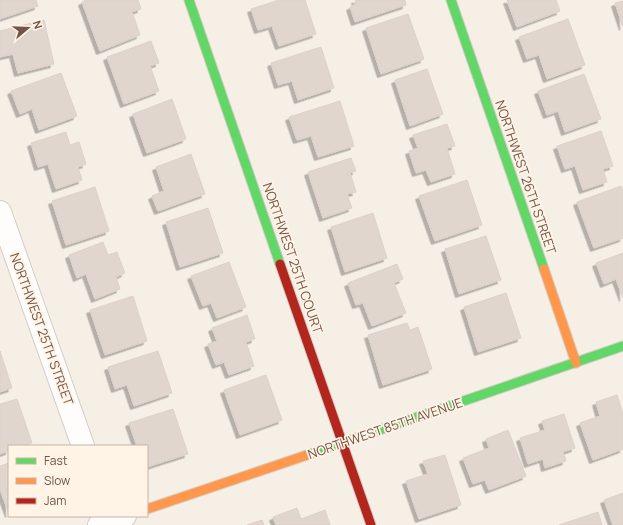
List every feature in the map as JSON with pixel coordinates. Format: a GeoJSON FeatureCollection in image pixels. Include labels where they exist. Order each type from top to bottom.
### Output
{"type":"FeatureCollection","features":[{"type":"Feature","properties":{"kind":"street","name":"NORTHWEST 25TH COURT"},"geometry":{"type":"LineString","coordinates":[[189,0],[371,525]]}},
{"type":"Feature","properties":{"kind":"street","name":"NORTHWEST 26TH STREET"},"geometry":{"type":"LineString","coordinates":[[451,0],[576,363]]}},
{"type":"Feature","properties":{"kind":"street","name":"NORTHWEST 25TH STREET"},"geometry":{"type":"LineString","coordinates":[[0,212],[83,445]]}},
{"type":"Feature","properties":{"kind":"street","name":"NORTHWEST 85TH AVENUE"},"geometry":{"type":"LineString","coordinates":[[148,509],[623,346]]}},
{"type":"Feature","properties":{"kind":"building"},"geometry":{"type":"Polygon","coordinates":[[[0,0],[36,0],[38,6],[0,19],[0,0]]]}},
{"type":"Feature","properties":{"kind":"building"},"geometry":{"type":"Polygon","coordinates":[[[86,0],[138,0],[141,9],[132,12],[140,35],[100,51],[82,2],[86,0]]]}},
{"type":"Feature","properties":{"kind":"building"},"geometry":{"type":"Polygon","coordinates":[[[279,0],[305,0],[316,34],[279,46],[272,26],[258,30],[251,9],[279,0]]]}},
{"type":"Feature","properties":{"kind":"building"},"geometry":{"type":"Polygon","coordinates":[[[355,0],[405,0],[406,5],[355,22],[350,7],[356,4],[355,0]]]}},
{"type":"Feature","properties":{"kind":"building"},"geometry":{"type":"Polygon","coordinates":[[[507,0],[556,0],[560,11],[517,27],[507,0]]]}},
{"type":"Feature","properties":{"kind":"building"},"geometry":{"type":"Polygon","coordinates":[[[623,1],[623,27],[615,3],[623,1]]]}},
{"type":"Feature","properties":{"kind":"building"},"geometry":{"type":"Polygon","coordinates":[[[408,14],[424,59],[381,74],[366,28],[408,14]]]}},
{"type":"Feature","properties":{"kind":"building"},"geometry":{"type":"Polygon","coordinates":[[[568,19],[585,65],[547,79],[539,55],[527,59],[519,37],[568,19]]]}},
{"type":"Feature","properties":{"kind":"building"},"geometry":{"type":"Polygon","coordinates":[[[44,20],[54,64],[18,73],[13,54],[0,57],[0,31],[44,20]]]}},
{"type":"Feature","properties":{"kind":"building"},"geometry":{"type":"Polygon","coordinates":[[[151,41],[159,63],[150,66],[159,91],[124,104],[107,57],[151,41]]]}},
{"type":"Feature","properties":{"kind":"building"},"geometry":{"type":"Polygon","coordinates":[[[321,47],[334,88],[298,100],[292,81],[278,85],[271,63],[321,47]]]}},
{"type":"Feature","properties":{"kind":"building"},"geometry":{"type":"Polygon","coordinates":[[[427,69],[443,114],[410,126],[395,80],[427,69]]]}},
{"type":"Feature","properties":{"kind":"building"},"geometry":{"type":"Polygon","coordinates":[[[61,73],[77,116],[39,130],[32,109],[20,114],[11,91],[61,73]]]}},
{"type":"Feature","properties":{"kind":"building"},"geometry":{"type":"Polygon","coordinates":[[[584,74],[601,119],[565,132],[558,111],[547,115],[538,91],[584,74]]]}},
{"type":"Feature","properties":{"kind":"building"},"geometry":{"type":"Polygon","coordinates":[[[172,99],[186,139],[147,153],[133,114],[172,99]]]}},
{"type":"Feature","properties":{"kind":"building"},"geometry":{"type":"Polygon","coordinates":[[[340,101],[354,146],[318,157],[311,136],[297,140],[289,117],[340,101]]]}},
{"type":"Feature","properties":{"kind":"building"},"geometry":{"type":"Polygon","coordinates":[[[447,124],[455,146],[447,148],[455,174],[431,182],[426,170],[416,173],[409,151],[418,148],[413,135],[447,124]]]}},
{"type":"Feature","properties":{"kind":"building"},"geometry":{"type":"Polygon","coordinates":[[[601,131],[613,166],[603,169],[607,182],[583,190],[575,166],[565,169],[557,146],[601,131]]]}},
{"type":"Feature","properties":{"kind":"building"},"geometry":{"type":"Polygon","coordinates":[[[66,132],[70,145],[79,142],[86,164],[78,167],[82,180],[56,189],[48,164],[38,167],[31,143],[66,132]]]}},
{"type":"Feature","properties":{"kind":"building"},"geometry":{"type":"Polygon","coordinates":[[[191,154],[205,194],[158,211],[152,196],[164,191],[156,167],[191,154]]]}},
{"type":"Feature","properties":{"kind":"building"},"geometry":{"type":"Polygon","coordinates":[[[351,158],[356,171],[350,173],[356,192],[347,194],[352,208],[323,218],[308,172],[351,158]]]}},
{"type":"Feature","properties":{"kind":"building"},"geometry":{"type":"Polygon","coordinates":[[[467,180],[482,225],[435,241],[419,196],[467,180]]]}},
{"type":"Feature","properties":{"kind":"building"},"geometry":{"type":"Polygon","coordinates":[[[621,186],[623,191],[623,238],[594,248],[577,202],[621,186]]]}},
{"type":"Feature","properties":{"kind":"building"},"geometry":{"type":"Polygon","coordinates":[[[95,187],[109,231],[66,245],[52,201],[95,187]]]}},
{"type":"Feature","properties":{"kind":"building"},"geometry":{"type":"Polygon","coordinates":[[[208,208],[223,253],[180,267],[166,222],[208,208]]]}},
{"type":"Feature","properties":{"kind":"building"},"geometry":{"type":"Polygon","coordinates":[[[373,213],[387,258],[345,272],[331,227],[373,213]]]}},
{"type":"Feature","properties":{"kind":"building"},"geometry":{"type":"Polygon","coordinates":[[[486,236],[501,280],[459,294],[445,249],[486,236]]]}},
{"type":"Feature","properties":{"kind":"building"},"geometry":{"type":"Polygon","coordinates":[[[103,242],[108,255],[117,252],[125,273],[116,277],[120,289],[95,299],[86,274],[77,278],[69,255],[103,242]]]}},
{"type":"Feature","properties":{"kind":"building"},"geometry":{"type":"Polygon","coordinates":[[[623,253],[623,298],[616,279],[604,284],[596,263],[623,253]]]}},
{"type":"Feature","properties":{"kind":"building"},"geometry":{"type":"Polygon","coordinates":[[[229,262],[246,307],[217,318],[211,303],[203,306],[191,276],[229,262]]]}},
{"type":"Feature","properties":{"kind":"building"},"geometry":{"type":"Polygon","coordinates":[[[397,264],[403,279],[394,283],[406,313],[372,326],[363,303],[356,305],[348,283],[397,264]]]}},
{"type":"Feature","properties":{"kind":"building"},"geometry":{"type":"Polygon","coordinates":[[[506,293],[521,338],[478,352],[464,307],[506,293]]]}},
{"type":"Feature","properties":{"kind":"building"},"geometry":{"type":"Polygon","coordinates":[[[133,296],[147,341],[105,355],[90,310],[133,296]]]}},
{"type":"Feature","properties":{"kind":"building"},"geometry":{"type":"Polygon","coordinates":[[[247,315],[255,339],[246,342],[254,366],[229,375],[224,362],[216,365],[208,344],[217,341],[212,328],[247,315]]]}},
{"type":"Feature","properties":{"kind":"building"},"geometry":{"type":"Polygon","coordinates":[[[407,323],[410,330],[418,327],[432,369],[383,385],[368,335],[407,323]]]}},
{"type":"Feature","properties":{"kind":"building"},"geometry":{"type":"Polygon","coordinates":[[[0,351],[12,388],[0,392],[0,351]]]}},
{"type":"Feature","properties":{"kind":"building"},"geometry":{"type":"Polygon","coordinates":[[[158,351],[172,393],[134,406],[127,385],[115,389],[108,367],[158,351]]]}},
{"type":"Feature","properties":{"kind":"building"},"geometry":{"type":"Polygon","coordinates":[[[266,375],[282,420],[240,435],[224,390],[266,375]]]}},
{"type":"Feature","properties":{"kind":"building"},"geometry":{"type":"Polygon","coordinates":[[[617,395],[623,414],[623,449],[593,460],[580,423],[600,416],[596,402],[617,395]]]}},
{"type":"Feature","properties":{"kind":"building"},"geometry":{"type":"Polygon","coordinates":[[[17,399],[32,443],[27,445],[8,445],[8,451],[0,454],[0,404],[17,399]]]}},
{"type":"Feature","properties":{"kind":"building"},"geometry":{"type":"Polygon","coordinates":[[[173,409],[188,454],[148,467],[148,445],[137,445],[129,423],[173,409]]]}},
{"type":"Feature","properties":{"kind":"building"},"geometry":{"type":"Polygon","coordinates":[[[564,414],[575,448],[563,452],[566,461],[545,468],[543,459],[528,464],[520,438],[545,430],[542,421],[564,414]]]}},
{"type":"Feature","properties":{"kind":"building"},"geometry":{"type":"Polygon","coordinates":[[[508,430],[526,476],[489,490],[485,480],[473,484],[463,458],[489,448],[486,439],[508,430]]]}},
{"type":"Feature","properties":{"kind":"building"},"geometry":{"type":"Polygon","coordinates":[[[445,455],[461,505],[419,519],[406,481],[428,474],[423,461],[445,455]]]}},
{"type":"Feature","properties":{"kind":"building"},"geometry":{"type":"Polygon","coordinates":[[[8,463],[8,511],[0,489],[0,466],[8,463]]]}},
{"type":"Feature","properties":{"kind":"building"},"geometry":{"type":"Polygon","coordinates":[[[623,493],[623,525],[613,525],[604,500],[623,493]]]}},
{"type":"Feature","properties":{"kind":"building"},"geometry":{"type":"Polygon","coordinates":[[[297,508],[301,519],[325,510],[330,525],[276,525],[273,517],[297,508]]]}},
{"type":"Feature","properties":{"kind":"building"},"geometry":{"type":"Polygon","coordinates":[[[598,512],[602,525],[559,525],[598,512]]]}},
{"type":"Feature","properties":{"kind":"building"},"geometry":{"type":"Polygon","coordinates":[[[262,520],[264,525],[247,525],[262,520]]]}},
{"type":"Feature","properties":{"kind":"traffic: fast"},"geometry":{"type":"LineString","coordinates":[[189,0],[280,264]]}},
{"type":"Feature","properties":{"kind":"traffic: fast"},"geometry":{"type":"LineString","coordinates":[[451,0],[544,269]]}},
{"type":"Feature","properties":{"kind":"traffic: fast"},"geometry":{"type":"LineString","coordinates":[[307,455],[623,346]]}},
{"type":"Feature","properties":{"kind":"traffic: slow"},"geometry":{"type":"LineString","coordinates":[[544,269],[576,363]]}},
{"type":"Feature","properties":{"kind":"traffic: slow"},"geometry":{"type":"LineString","coordinates":[[148,509],[307,455]]}},
{"type":"Feature","properties":{"kind":"traffic: jam"},"geometry":{"type":"LineString","coordinates":[[280,264],[371,525]]}}]}
